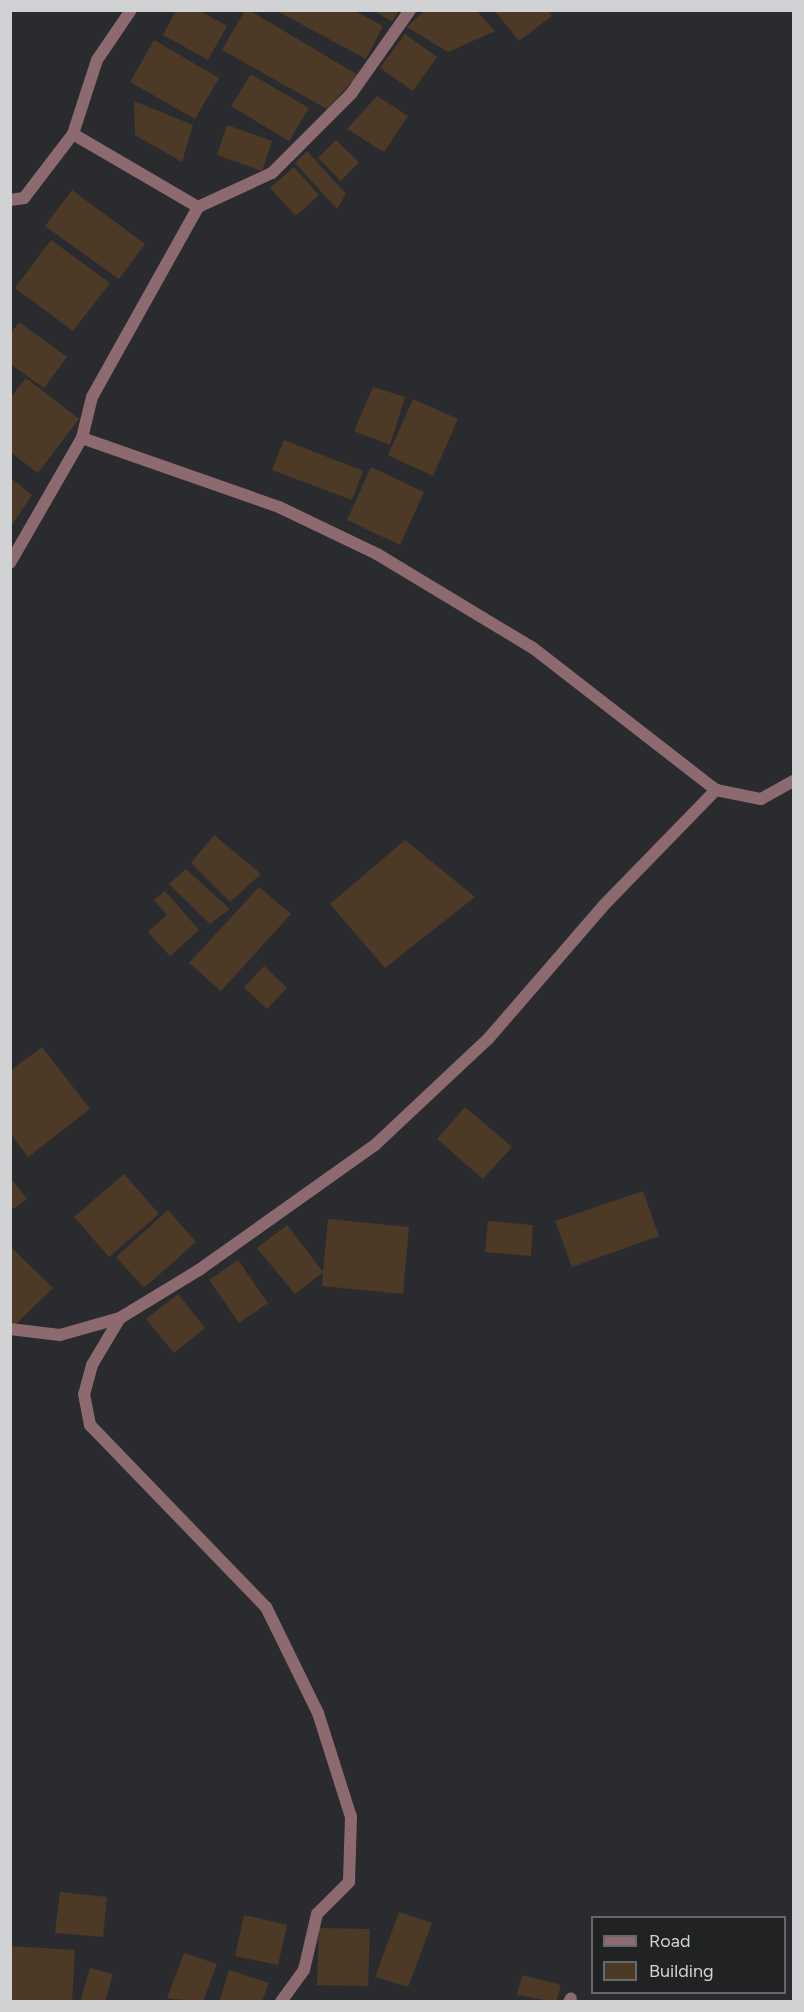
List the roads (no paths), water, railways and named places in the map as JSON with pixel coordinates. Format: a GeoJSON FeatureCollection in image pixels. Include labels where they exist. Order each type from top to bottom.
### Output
{"type":"FeatureCollection","features":[{"type":"Feature","properties":{"kind":"street"},"geometry":{"type":"LineString","coordinates":[[10,200],[24,198],[73,134],[97,60],[131,10]]}},
{"type":"Feature","properties":{"kind":"street"},"geometry":{"type":"LineString","coordinates":[[10,563],[82,438],[92,397],[198,207],[272,173],[351,94],[410,10]]}},
{"type":"Feature","properties":{"kind":"street"},"geometry":{"type":"LineString","coordinates":[[73,134],[198,207]]}},
{"type":"Feature","properties":{"kind":"street"},"geometry":{"type":"LineString","coordinates":[[82,438],[279,507],[377,554],[533,648],[716,790],[761,798],[794,781]]}},
{"type":"Feature","properties":{"kind":"street"},"geometry":{"type":"LineString","coordinates":[[10,1329],[60,1335],[120,1318],[199,1270],[375,1145],[488,1039],[604,905],[716,790]]}},
{"type":"Feature","properties":{"kind":"street"},"geometry":{"type":"LineString","coordinates":[[120,1318],[92,1365],[84,1394],[90,1425],[266,1607],[322,1724],[351,1818],[349,1882],[317,1914],[304,1970],[281,2001]]}}]}
